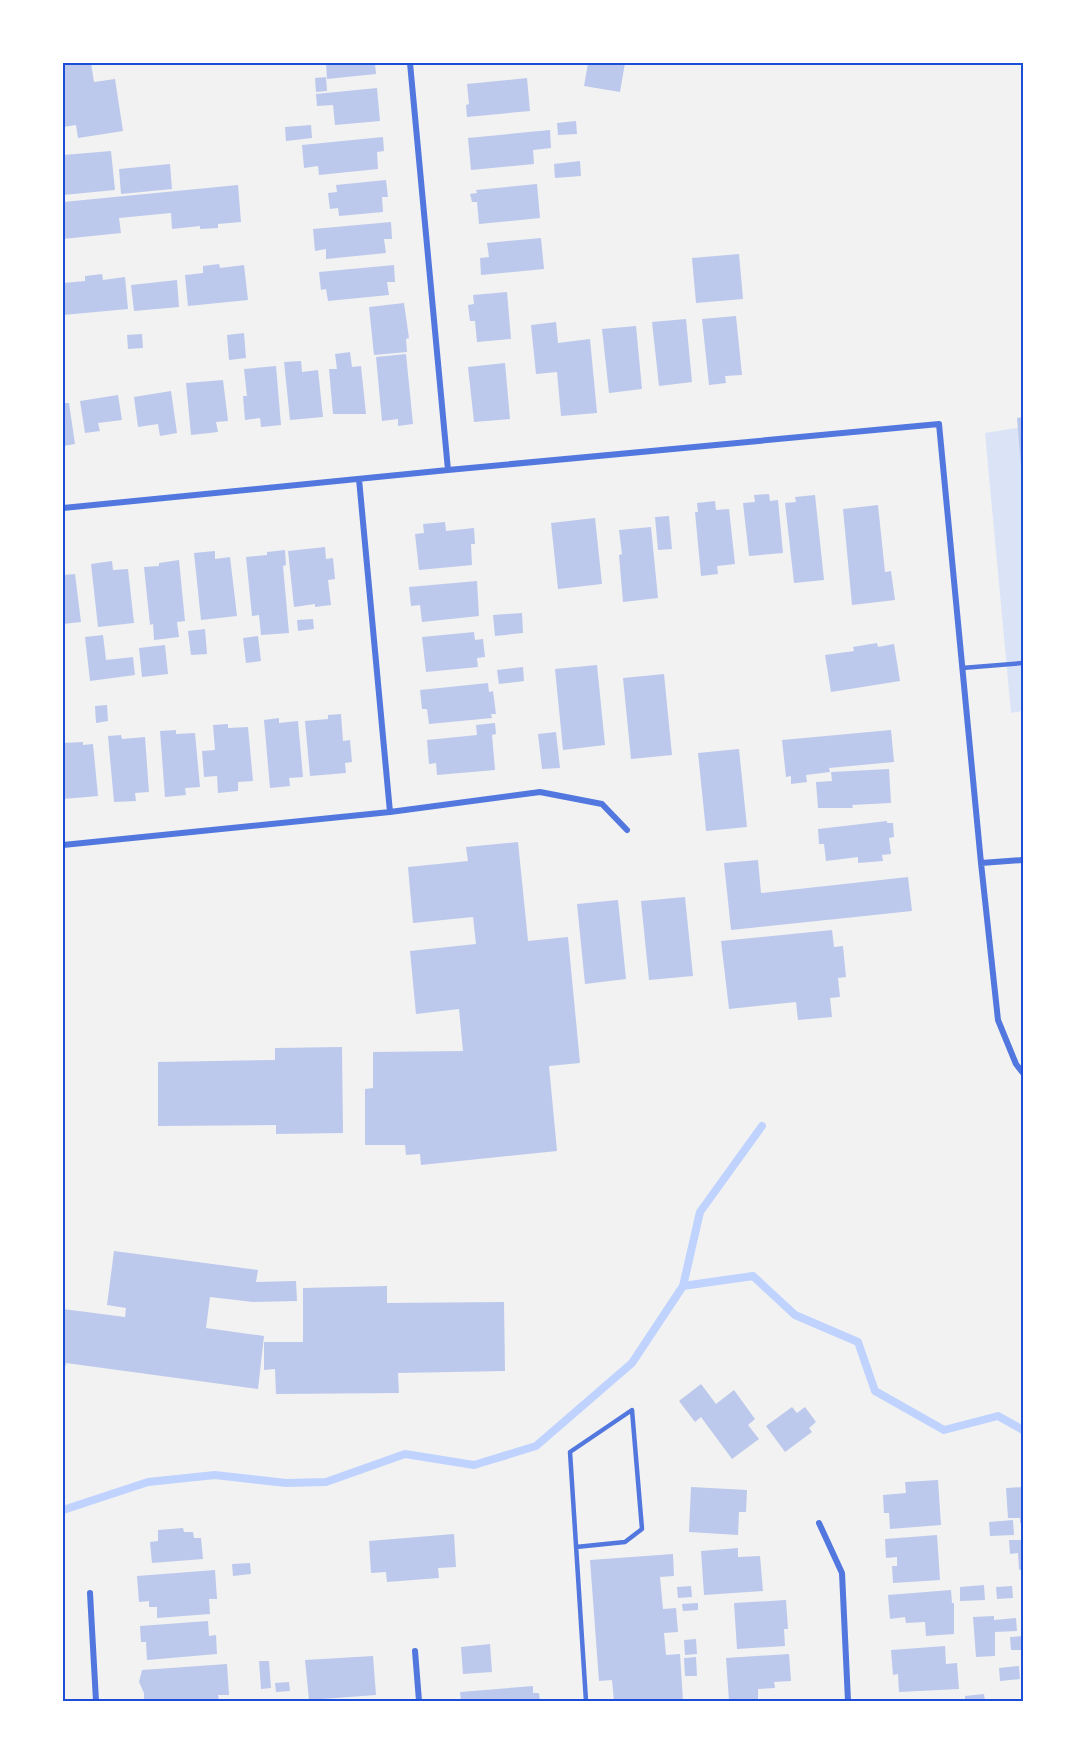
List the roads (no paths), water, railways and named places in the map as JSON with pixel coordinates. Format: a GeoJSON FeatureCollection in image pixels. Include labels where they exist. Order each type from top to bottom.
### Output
{"type":"FeatureCollection","features":[{"type":"Feature","properties":{"kind":"street"},"geometry":{"type":"LineString","coordinates":[[410,63],[448,470]]}},
{"type":"Feature","properties":{"kind":"street"},"geometry":{"type":"LineString","coordinates":[[63,508],[939,424],[998,1020],[1016,1064],[1023,1073]]}},
{"type":"Feature","properties":{"kind":"street"},"geometry":{"type":"LineString","coordinates":[[359,479],[390,812]]}},
{"type":"Feature","properties":{"kind":"street"},"geometry":{"type":"LineString","coordinates":[[63,844],[390,812],[540,792],[602,804],[627,830]]}},
{"type":"Feature","properties":{"kind":"street"},"geometry":{"type":"LineString","coordinates":[[981,863],[1023,860]]}},
{"type":"Feature","properties":{"kind":"street"},"geometry":{"type":"LineString","coordinates":[[819,1523],[842,1573],[848,1701]]}},
{"type":"Feature","properties":{"kind":"street"},"geometry":{"type":"LineString","coordinates":[[90,1593],[96,1701]]}},
{"type":"Feature","properties":{"kind":"street"},"geometry":{"type":"LineString","coordinates":[[415,1651],[419,1701]]}},
{"type":"Feature","properties":{"kind":"lane"},"geometry":{"type":"LineString","coordinates":[[962,668],[1023,663]]}},
{"type":"Feature","properties":{"kind":"lane"},"geometry":{"type":"LineString","coordinates":[[576,1546],[625,1542],[642,1529],[632,1410],[570,1452],[576,1546],[586,1701]]}},
{"type":"Feature","properties":{"kind":"waterway"},"geometry":{"type":"LineString","coordinates":[[683,1286],[700,1212],[762,1126]]}},
{"type":"Feature","properties":{"kind":"waterway"},"geometry":{"type":"LineString","coordinates":[[63,1510],[148,1482],[215,1475],[286,1483],[326,1482],[405,1454],[474,1465],[536,1446],[632,1363],[683,1286],[753,1276],[795,1315],[858,1342],[875,1391],[944,1430],[998,1416],[1023,1430]]}}]}
